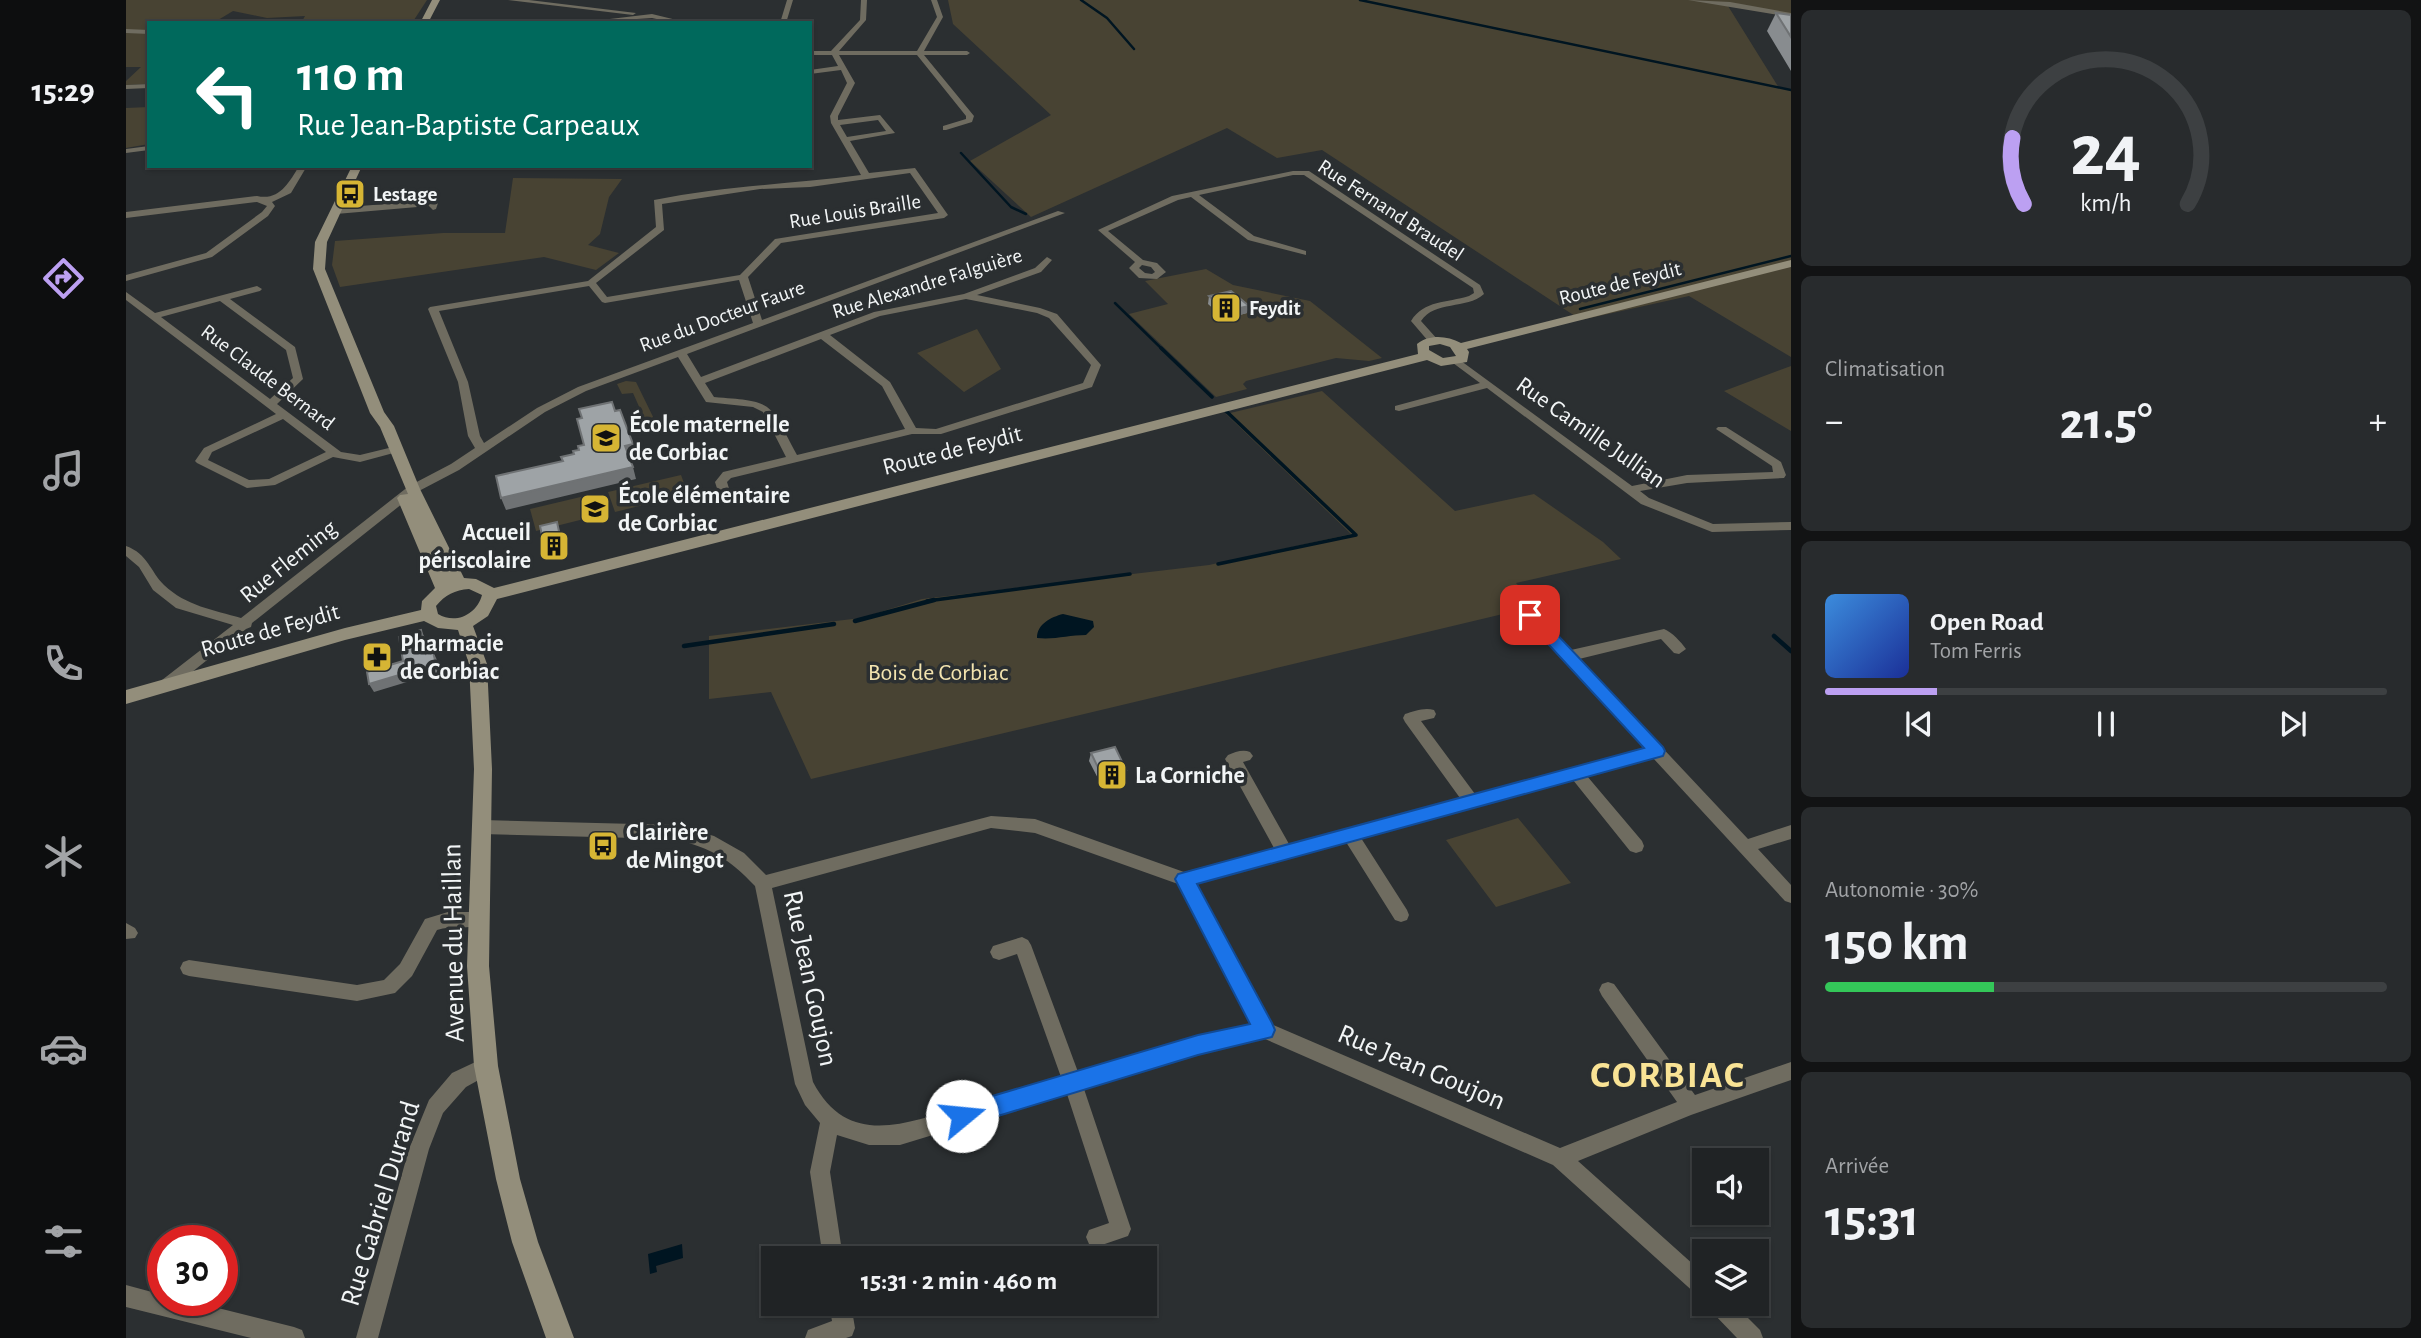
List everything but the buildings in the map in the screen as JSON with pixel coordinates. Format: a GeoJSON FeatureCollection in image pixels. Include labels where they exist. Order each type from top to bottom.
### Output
{"type":"FeatureCollection","features":[{"type":"Feature","properties":{"kind":"street"},"geometry":{"type":"LineString","coordinates":[[425,21],[436,0]]}},
{"type":"Feature","properties":{"kind":"street"},"geometry":{"type":"LineString","coordinates":[[512,0],[633,13]]}},
{"type":"Feature","properties":{"kind":"street"},"geometry":{"type":"LineString","coordinates":[[784,21],[790,0]]}},
{"type":"Feature","properties":{"kind":"street"},"geometry":{"type":"LineString","coordinates":[[834,52],[863,20],[864,0]]}},
{"type":"Feature","properties":{"kind":"street"},"geometry":{"type":"LineString","coordinates":[[919,52],[940,17],[934,0]]}},
{"type":"Feature","properties":{"kind":"street"},"geometry":{"type":"LineString","coordinates":[[1690,0],[1729,2],[1791,15]]}},
{"type":"Feature","properties":{"kind":"street"},"geometry":{"type":"LineString","coordinates":[[603,21],[652,16],[676,21]]}},
{"type":"Feature","properties":{"kind":"street"},"geometry":{"type":"LineString","coordinates":[[126,31],[147,32]]}},
{"type":"Feature","properties":{"kind":"street"},"geometry":{"type":"LineString","coordinates":[[834,52],[851,83],[834,116],[835,123],[866,176]]}},
{"type":"Feature","properties":{"kind":"street"},"geometry":{"type":"LineString","coordinates":[[919,52],[970,116],[970,120],[946,128]]}},
{"type":"Feature","properties":{"kind":"street"},"geometry":{"type":"LineString","coordinates":[[812,53],[967,53]]}},
{"type":"Feature","properties":{"kind":"street"},"geometry":{"type":"LineString","coordinates":[[812,72],[842,68]]}},
{"type":"Feature","properties":{"kind":"street"},"geometry":{"type":"LineString","coordinates":[[126,87],[147,86]]}},
{"type":"Feature","properties":{"kind":"street"},"geometry":{"type":"LineString","coordinates":[[835,123],[880,117],[891,132],[844,140]]}},
{"type":"Feature","properties":{"kind":"street"},"geometry":{"type":"LineString","coordinates":[[126,151],[147,148]]}},
{"type":"Feature","properties":{"kind":"street"},"geometry":{"type":"LineString","coordinates":[[126,215],[257,199],[267,201],[288,191],[302,168]]}},
{"type":"Feature","properties":{"kind":"street"},"geometry":{"type":"LineString","coordinates":[[355,168],[319,249],[319,269],[377,413],[377,428],[391,451],[452,587]]}},
{"type":"Feature","properties":{"kind":"street","name":"Rue Louis Braille"},"geometry":{"type":"LineString","coordinates":[[591,283],[661,228],[657,202],[760,186],[810,184],[912,170],[944,215],[778,242],[743,277]]}},
{"type":"Feature","properties":{"kind":"street","name":"Rue Fernand Braudel"},"geometry":{"type":"LineString","coordinates":[[1140,261],[1102,230],[1175,198],[1293,173],[1306,173],[1477,288],[1479,294],[1473,299],[1426,310],[1418,315],[1416,321],[1433,340]]}},
{"type":"Feature","properties":{"kind":"street"},"geometry":{"type":"LineString","coordinates":[[1192,194],[1251,238],[1303,253]]}},
{"type":"Feature","properties":{"kind":"street"},"geometry":{"type":"LineString","coordinates":[[126,278],[209,255],[265,214],[271,206],[267,201]]}},
{"type":"Feature","properties":{"kind":"street"},"geometry":{"type":"LineString","coordinates":[[336,211],[434,203],[433,207]]}},
{"type":"Feature","properties":{"kind":"street","name":"Rue du Docteur Faure"},"geometry":{"type":"LineString","coordinates":[[409,493],[482,450],[541,410],[582,389],[1061,213]]}},
{"type":"Feature","properties":{"kind":"street","name":"Rue Alexandre Falguière"},"geometry":{"type":"LineString","coordinates":[[697,382],[877,314],[966,296],[1038,270],[1047,260]]}},
{"type":"Feature","properties":{"kind":"street","name":"Route de Feydit"},"geometry":{"type":"LineString","coordinates":[[1460,347],[1791,263]]}},
{"type":"Feature","properties":{"kind":"street"},"geometry":{"type":"LineString","coordinates":[[482,450],[474,436],[463,382],[433,309],[591,283],[605,300],[743,277],[758,323]]}},
{"type":"Feature","properties":{"kind":"street"},"geometry":{"type":"LineString","coordinates":[[154,316],[257,289]]}},
{"type":"Feature","properties":{"kind":"street","name":"Rue Claude Bernard"},"geometry":{"type":"LineString","coordinates":[[126,295],[342,457],[354,459],[391,451]]}},
{"type":"Feature","properties":{"kind":"street"},"geometry":{"type":"LineString","coordinates":[[726,498],[721,482],[727,475],[912,431],[937,432],[1088,385],[1096,365],[1053,316],[966,296]]}},
{"type":"Feature","properties":{"kind":"street"},"geometry":{"type":"LineString","coordinates":[[222,298],[291,349],[298,379],[271,404]]}},
{"type":"Feature","properties":{"kind":"street"},"geometry":{"type":"LineString","coordinates":[[822,334],[886,384],[912,431]]}},
{"type":"Feature","properties":{"kind":"street"},"geometry":{"type":"LineString","coordinates":[[1433,340],[1460,347],[1464,356],[1457,362],[1441,362],[1423,352],[1423,344],[1433,340]]}},
{"type":"Feature","properties":{"kind":"street"},"geometry":{"type":"LineString","coordinates":[[680,352],[710,400],[755,404],[767,410],[793,458]]}},
{"type":"Feature","properties":{"kind":"street","name":"Route de Feydit"},"geometry":{"type":"LineString","coordinates":[[490,595],[1426,356]]}},
{"type":"Feature","properties":{"kind":"street","name":"Rue Camille Jullian"},"geometry":{"type":"LineString","coordinates":[[1457,362],[1645,501],[1712,528],[1791,526]]}},
{"type":"Feature","properties":{"kind":"street"},"geometry":{"type":"LineString","coordinates":[[1399,408],[1488,385]]}},
{"type":"Feature","properties":{"kind":"street"},"geometry":{"type":"LineString","coordinates":[[285,414],[208,450],[201,461],[247,484],[271,482],[335,452]]}},
{"type":"Feature","properties":{"kind":"street"},"geometry":{"type":"LineString","coordinates":[[1628,490],[1635,486],[1687,479],[1780,475],[1777,464],[1722,429]]}},
{"type":"Feature","properties":{"kind":"street","name":"Rue Fleming"},"geometry":{"type":"LineString","coordinates":[[166,685],[409,493]]}},
{"type":"Feature","properties":{"kind":"street"},"geometry":{"type":"LineString","coordinates":[[126,550],[144,564],[159,587],[181,605],[246,624]]}},
{"type":"Feature","properties":{"kind":"street"},"geometry":{"type":"LineString","coordinates":[[479,585],[490,595],[485,611],[464,623],[441,624],[428,614],[428,606],[452,587],[479,585]]}},
{"type":"Feature","properties":{"kind":"street","name":"Route de Feydit"},"geometry":{"type":"LineString","coordinates":[[126,697],[345,634],[428,614]]}},
{"type":"Feature","properties":{"kind":"street"},"geometry":{"type":"LineString","coordinates":[[1530,615],[1791,896]]}},
{"type":"Feature","properties":{"kind":"street","name":"Avenue du Haillan"},"geometry":{"type":"LineString","coordinates":[[464,623],[478,664],[483,769],[478,919],[480,1009],[486,1066],[508,1179],[526,1242],[560,1338]]}},
{"type":"Feature","properties":{"kind":"street"},"geometry":{"type":"LineString","coordinates":[[1569,656],[1664,634],[1679,649]]}},
{"type":"Feature","properties":{"kind":"street"},"geometry":{"type":"LineString","coordinates":[[1429,714],[1410,718],[1472,802]]}},
{"type":"Feature","properties":{"kind":"street"},"geometry":{"type":"LineString","coordinates":[[762,883],[991,822],[1035,826],[1184,879],[1657,751]]}},
{"type":"Feature","properties":{"kind":"street"},"geometry":{"type":"LineString","coordinates":[[1245,756],[1233,759],[1285,852]]}},
{"type":"Feature","properties":{"kind":"street"},"geometry":{"type":"LineString","coordinates":[[1576,773],[1636,846]]}},
{"type":"Feature","properties":{"kind":"street","name":"Rue Jean Goujon"},"geometry":{"type":"LineString","coordinates":[[482,827],[675,832],[723,848],[751,869],[762,883],[804,1084],[814,1104],[830,1120],[856,1134],[885,1137],[900,1135],[1198,1045],[1265,1030],[1560,1158],[1692,1277]]}},
{"type":"Feature","properties":{"kind":"street"},"geometry":{"type":"LineString","coordinates":[[1745,847],[1791,832]]}},
{"type":"Feature","properties":{"kind":"street"},"geometry":{"type":"LineString","coordinates":[[1350,834],[1401,915]]}},
{"type":"Feature","properties":{"kind":"street"},"geometry":{"type":"LineString","coordinates":[[1184,879],[1265,1030]]}},
{"type":"Feature","properties":{"kind":"street"},"geometry":{"type":"LineString","coordinates":[[189,968],[357,993],[388,987],[406,970],[431,924],[448,919],[478,919]]}},
{"type":"Feature","properties":{"kind":"street"},"geometry":{"type":"LineString","coordinates":[[999,952],[1022,945],[1073,1083],[1121,1229],[1096,1237]]}},
{"type":"Feature","properties":{"kind":"street"},"geometry":{"type":"LineString","coordinates":[[1608,990],[1691,1106]]}},
{"type":"Feature","properties":{"kind":"street","name":"Rue Gabriel Durand"},"geometry":{"type":"LineString","coordinates":[[367,1338],[419,1149],[436,1107],[458,1080],[486,1066]]}},
{"type":"Feature","properties":{"kind":"street"},"geometry":{"type":"LineString","coordinates":[[1560,1158],[1691,1106],[1791,1071]]}},
{"type":"Feature","properties":{"kind":"street"},"geometry":{"type":"LineString","coordinates":[[830,1120],[820,1172],[831,1246]]}},
{"type":"Feature","properties":{"kind":"street"},"geometry":{"type":"LineString","coordinates":[[126,1296],[294,1338]]}},
{"type":"Feature","properties":{"kind":"street"},"geometry":{"type":"LineString","coordinates":[[816,1338],[844,1328],[842,1316]]}},
{"type":"Feature","properties":{"kind":"street"},"geometry":{"type":"LineString","coordinates":[[1731,1316],[1752,1338]]}},
{"type":"Feature","properties":{"kind":"green space"},"geometry":{"type":"Polygon","coordinates":[[[126,0],[427,0],[413,21],[302,21],[305,16],[267,18],[233,11],[216,21],[147,21],[147,84],[126,85],[126,81],[141,67],[126,67],[126,0]]]}},
{"type":"Feature","properties":{"kind":"green space"},"geometry":{"type":"Polygon","coordinates":[[[948,0],[1791,0],[1791,16],[1728,6],[1779,88],[1791,90],[1791,357],[1689,296],[1581,320],[1322,150],[1277,158],[1227,128],[1031,217],[970,161],[1051,115],[953,24],[948,0]]]}},
{"type":"Feature","properties":{"kind":"green space"},"geometry":{"type":"Polygon","coordinates":[[[147,107],[147,144],[126,148],[126,108],[147,107]]]}},
{"type":"Feature","properties":{"kind":"green space"},"geometry":{"type":"Polygon","coordinates":[[[513,178],[622,179],[609,197],[600,234],[588,245],[619,253],[596,270],[544,257],[340,287],[332,265],[335,241],[443,233],[505,233],[513,178]]]}},
{"type":"Feature","properties":{"kind":"green space"},"geometry":{"type":"Polygon","coordinates":[[[1206,269],[1233,285],[1310,301],[1382,358],[1369,361],[1336,358],[1246,381],[1243,384],[1247,389],[1216,397],[1129,314],[1168,304],[1145,281],[1206,269]]]}},
{"type":"Feature","properties":{"kind":"green space"},"geometry":{"type":"Polygon","coordinates":[[[977,329],[1001,369],[964,392],[917,353],[977,329]]]}},
{"type":"Feature","properties":{"kind":"green space"},"geometry":{"type":"Polygon","coordinates":[[[1791,366],[1791,431],[1724,391],[1791,366]]]}},
{"type":"Feature","properties":{"kind":"green space"},"geometry":{"type":"Polygon","coordinates":[[[636,382],[658,427],[649,429],[633,393],[622,394],[617,384],[636,382]]]}},
{"type":"Feature","properties":{"kind":"green space","name":"Bois de Corbiac"},"geometry":{"type":"Polygon","coordinates":[[[1322,391],[1455,511],[1534,494],[1603,542],[1621,559],[1516,583],[1537,606],[811,779],[771,692],[709,699],[709,636],[861,618],[922,599],[1209,565],[1351,534],[1226,414],[1322,391]]]}},
{"type":"Feature","properties":{"kind":"green space"},"geometry":{"type":"Polygon","coordinates":[[[681,475],[688,494],[615,512],[608,492],[681,475]]]}},
{"type":"Feature","properties":{"kind":"green space"},"geometry":{"type":"Polygon","coordinates":[[[589,495],[596,516],[536,531],[530,509],[589,495]]]}},
{"type":"Feature","properties":{"kind":"green space"},"geometry":{"type":"Polygon","coordinates":[[[1518,818],[1571,883],[1496,907],[1446,840],[1518,818]]]}},
{"type":"Feature","properties":{"kind":"water"},"geometry":{"type":"Polygon","coordinates":[[[1063,614],[1093,621],[1094,627],[1086,635],[1037,638],[1042,625],[1063,614]]]}},
{"type":"Feature","properties":{"kind":"water"},"geometry":{"type":"Polygon","coordinates":[[[682,1244],[683,1258],[656,1266],[657,1272],[650,1274],[648,1254],[682,1244]]]}},
{"type":"Feature","properties":{"kind":"waterway"},"geometry":{"type":"LineString","coordinates":[[1081,0],[1107,18],[1134,49]]}},
{"type":"Feature","properties":{"kind":"waterway"},"geometry":{"type":"LineString","coordinates":[[1360,0],[1791,90]]}},
{"type":"Feature","properties":{"kind":"waterway"},"geometry":{"type":"LineString","coordinates":[[961,153],[1011,207],[1026,214]]}},
{"type":"Feature","properties":{"kind":"waterway"},"geometry":{"type":"LineString","coordinates":[[1580,309],[1791,256]]}},
{"type":"Feature","properties":{"kind":"waterway"},"geometry":{"type":"LineString","coordinates":[[1115,303],[1163,350]]}},
{"type":"Feature","properties":{"kind":"waterway"},"geometry":{"type":"LineString","coordinates":[[1161,348],[1212,397]]}},
{"type":"Feature","properties":{"kind":"waterway"},"geometry":{"type":"LineString","coordinates":[[1218,564],[1356,535],[1226,411]]}},
{"type":"Feature","properties":{"kind":"waterway"},"geometry":{"type":"LineString","coordinates":[[933,600],[1130,574]]}},
{"type":"Feature","properties":{"kind":"waterway"},"geometry":{"type":"LineString","coordinates":[[855,621],[933,600]]}},
{"type":"Feature","properties":{"kind":"waterway"},"geometry":{"type":"LineString","coordinates":[[927,601],[933,600]]}},
{"type":"Feature","properties":{"kind":"waterway"},"geometry":{"type":"LineString","coordinates":[[684,646],[834,624]]}},
{"type":"Feature","properties":{"kind":"waterway"},"geometry":{"type":"LineString","coordinates":[[1774,636],[1791,651]]}},
{"type":"Feature","properties":{"kind":"place","name":"Lestage"},"geometry":{"type":"Point","coordinates":[350,194]}},
{"type":"Feature","properties":{"kind":"place","name":"Feydit"},"geometry":{"type":"Point","coordinates":[1226,308]}},
{"type":"Feature","properties":{"kind":"place","name":"École maternelle de Corbiac"},"geometry":{"type":"Point","coordinates":[606,438]}},
{"type":"Feature","properties":{"kind":"place","name":"École élémentaire de Corbiac"},"geometry":{"type":"Point","coordinates":[595,509]}},
{"type":"Feature","properties":{"kind":"place","name":"Accueil périscolaire"},"geometry":{"type":"Point","coordinates":[554,546]}},
{"type":"Feature","properties":{"kind":"place","name":"Pharmacie de Corbiac"},"geometry":{"type":"Point","coordinates":[377,657]}},
{"type":"Feature","properties":{"kind":"place","name":"La Corniche"},"geometry":{"type":"Point","coordinates":[1112,775]}},
{"type":"Feature","properties":{"kind":"place","name":"Clairière de Mingot"},"geometry":{"type":"Point","coordinates":[603,846]}},
{"type":"Feature","properties":{"kind":"district","name":"CORBIAC"},"geometry":{"type":"Point","coordinates":[1668,1074]}},
{"type":"Feature","properties":{"kind":"route"},"geometry":{"type":"LineString","coordinates":[[962,1116],[1198,1045],[1265,1030],[1184,879],[1657,751],[1530,615]]}}]}
